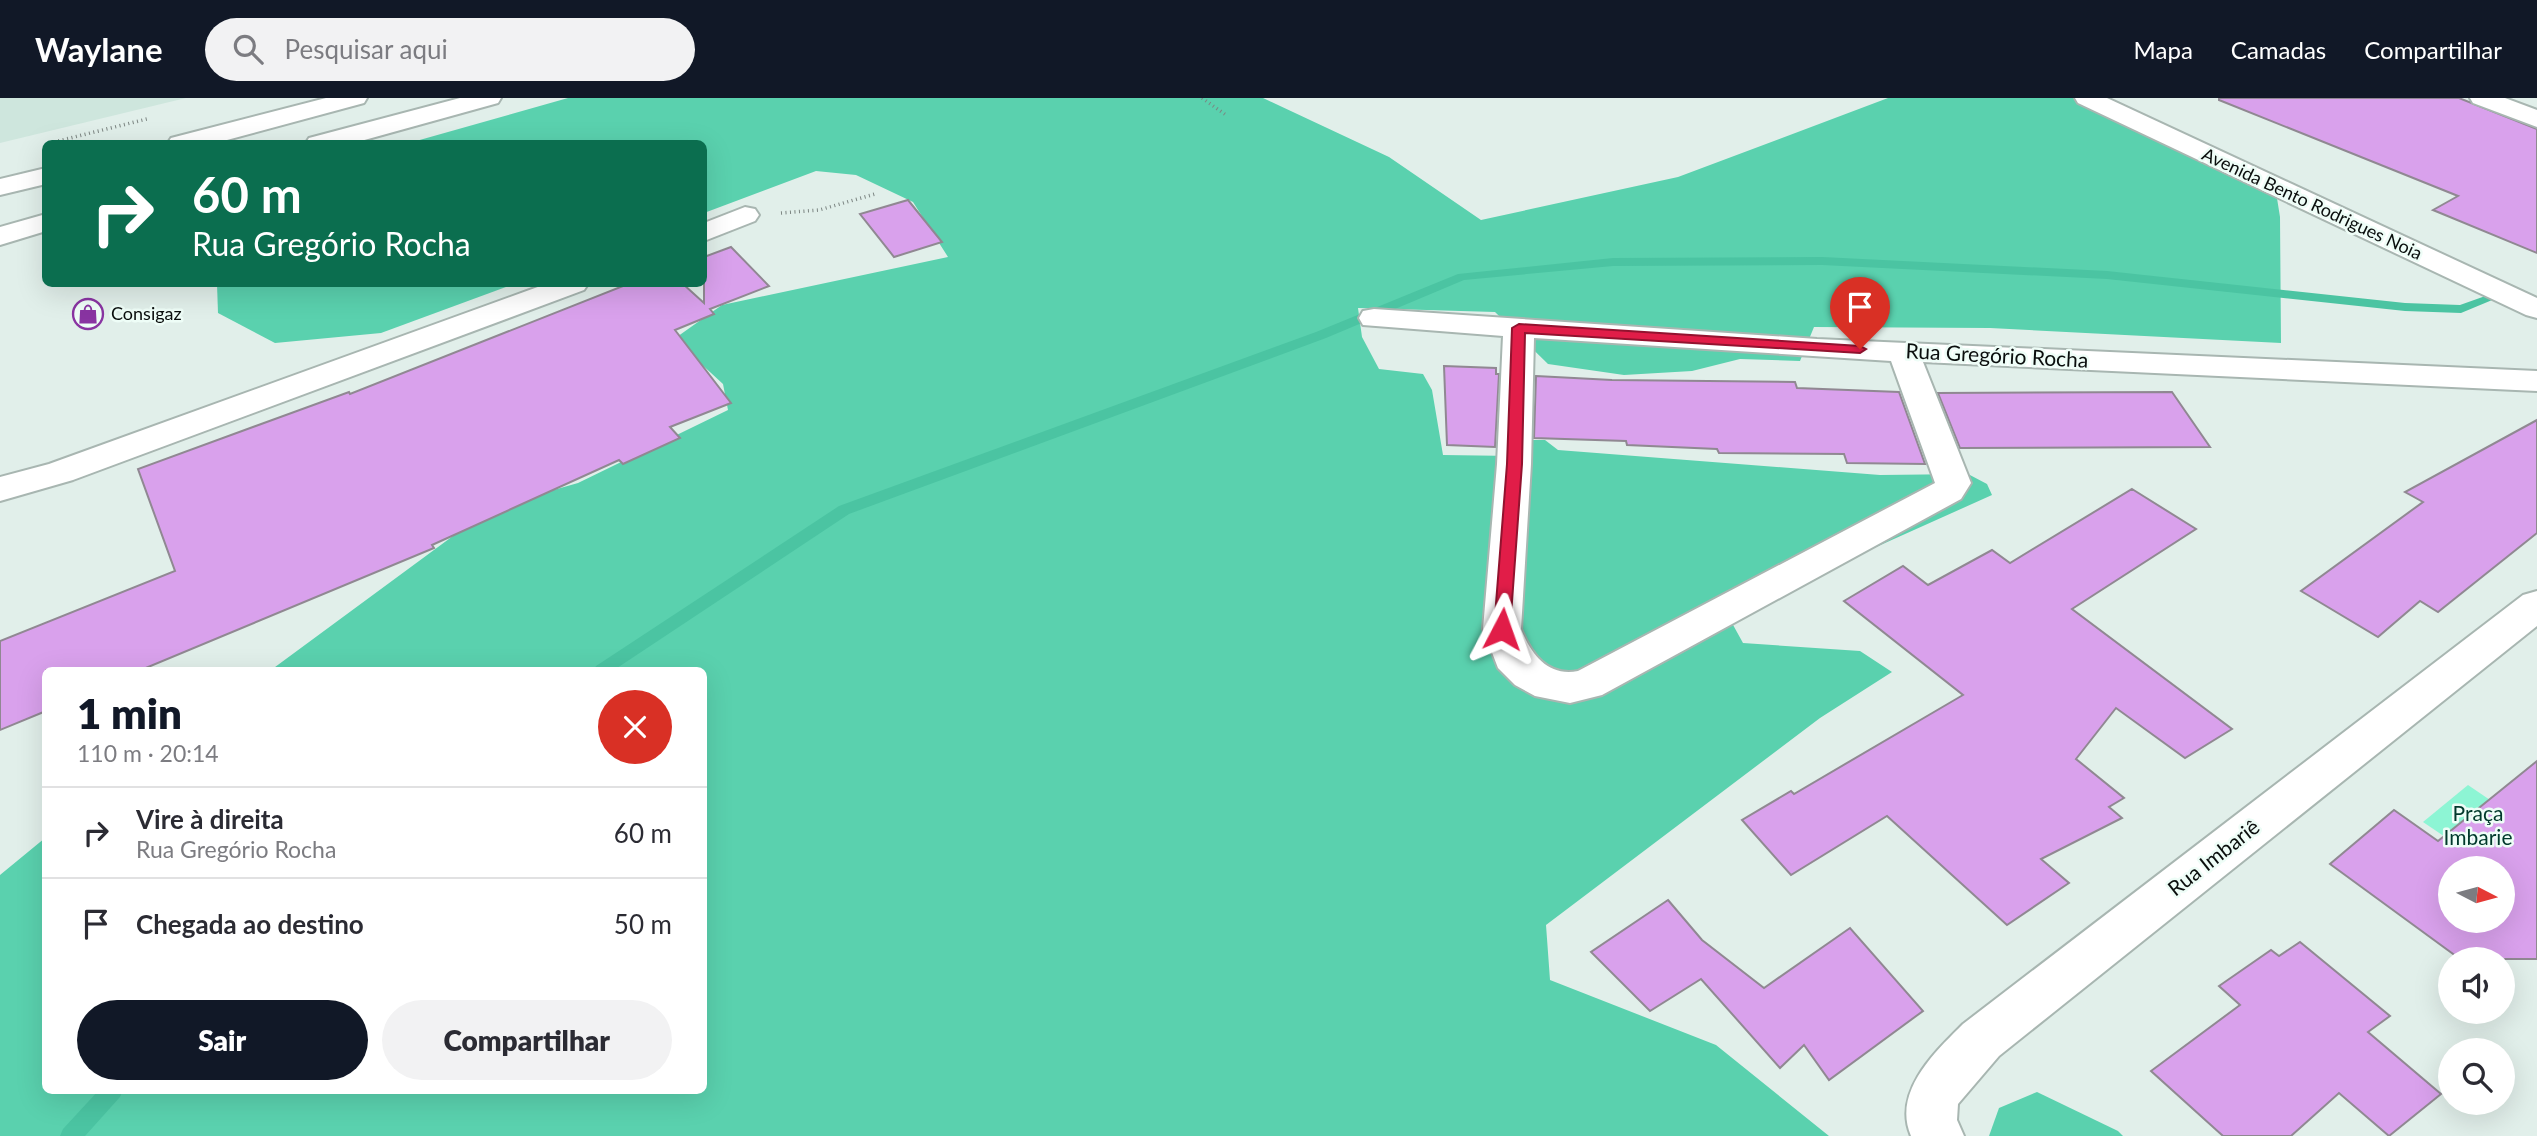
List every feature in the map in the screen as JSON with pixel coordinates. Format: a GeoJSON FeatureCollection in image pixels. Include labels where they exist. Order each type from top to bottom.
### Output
{"type":"FeatureCollection","features":[{"type":"Feature","properties":{"kind":"main road"},"geometry":{"type":"LineString","coordinates":[[195,140],[355,98]]}},
{"type":"Feature","properties":{"kind":"main road"},"geometry":{"type":"LineString","coordinates":[[333,140],[489,98]]}},
{"type":"Feature","properties":{"kind":"main road","name":"Avenida Bento Rodrigues Noia"},"geometry":{"type":"LineString","coordinates":[[2087,98],[2537,310]]}},
{"type":"Feature","properties":{"kind":"main road"},"geometry":{"type":"LineString","coordinates":[[2482,98],[2537,119]]}},
{"type":"Feature","properties":{"kind":"main road"},"geometry":{"type":"LineString","coordinates":[[0,187],[42,177]]}},
{"type":"Feature","properties":{"kind":"main road"},"geometry":{"type":"LineString","coordinates":[[707,232],[745,215]]}},
{"type":"Feature","properties":{"kind":"main road"},"geometry":{"type":"LineString","coordinates":[[0,236],[42,223]]}},
{"type":"Feature","properties":{"kind":"main road"},"geometry":{"type":"LineString","coordinates":[[0,489],[74,468],[565,287]]}},
{"type":"Feature","properties":{"kind":"main road","name":"Rua Gregório Rocha"},"geometry":{"type":"LineString","coordinates":[[1374,318],[1903,351],[2537,381]]}},
{"type":"Feature","properties":{"kind":"main road"},"geometry":{"type":"LineString","coordinates":[[1519,328],[1514,464],[1502,629],[1512,657],[1529,674],[1549,685],[1570,688],[1588,684],[1949,491],[1953,483],[1903,351]]}},
{"type":"Feature","properties":{"kind":"main road","name":"Rua Imbariê"},"geometry":{"type":"LineString","coordinates":[[1938,1136],[1934,1131],[1931,1102],[1946,1076],[1982,1040],[2537,605]]}},
{"type":"Feature","properties":{"kind":"path"},"geometry":{"type":"LineString","coordinates":[[1202,98],[1226,115]]}},
{"type":"Feature","properties":{"kind":"path"},"geometry":{"type":"LineString","coordinates":[[66,140],[155,117]]}},
{"type":"Feature","properties":{"kind":"path"},"geometry":{"type":"LineString","coordinates":[[745,215],[819,210],[875,194]]}},
{"type":"Feature","properties":{"kind":"shaded area"},"geometry":{"type":"Polygon","coordinates":[[[0,98],[186,98],[0,143],[0,98]]]}},
{"type":"Feature","properties":{"kind":"green space"},"geometry":{"type":"Polygon","coordinates":[[[568,98],[1263,98],[1389,157],[1481,220],[1678,177],[1888,98],[2077,98],[2276,192],[2280,217],[2281,343],[1990,328],[1814,327],[1800,361],[1740,359],[1692,371],[1624,375],[1548,364],[1495,312],[1358,308],[1362,337],[1379,369],[1423,374],[1432,390],[1443,455],[1514,456],[1530,440],[1545,440],[1558,450],[1880,475],[1968,474],[1987,484],[1992,495],[1727,614],[1743,643],[1860,651],[1892,672],[1820,718],[1546,925],[1550,980],[1716,1045],[1829,1136],[0,1136],[0,875],[42,840],[42,1094],[707,1094],[707,667],[275,667],[491,508],[578,483],[728,410],[723,384],[674,339],[722,305],[948,257],[913,202],[856,175],[816,171],[707,212],[707,140],[420,140],[568,98]]]}},
{"type":"Feature","properties":{"kind":"green space"},"geometry":{"type":"Polygon","coordinates":[[[217,287],[506,287],[381,333],[275,343],[218,313],[217,287]]]}},
{"type":"Feature","properties":{"kind":"green space","name":"Praça Imbarie"},"geometry":{"type":"Polygon","coordinates":[[[2468,785],[2537,832],[2514,856],[2473,856],[2423,822],[2468,785]]]}},
{"type":"Feature","properties":{"kind":"green space"},"geometry":{"type":"Polygon","coordinates":[[[2037,1092],[2118,1131],[2123,1136],[1989,1136],[1999,1108],[2037,1092]]]}},
{"type":"Feature","properties":{"kind":"building"},"geometry":{"type":"Polygon","coordinates":[[[2219,98],[2459,98],[2537,129],[2537,253],[2433,210],[2458,196],[2219,98]]]}},
{"type":"Feature","properties":{"kind":"building"},"geometry":{"type":"Polygon","coordinates":[[[908,200],[942,242],[894,257],[860,214],[908,200]]]}},
{"type":"Feature","properties":{"kind":"building"},"geometry":{"type":"Polygon","coordinates":[[[731,247],[769,286],[710,309],[714,314],[675,330],[731,403],[670,427],[680,438],[623,464],[619,460],[432,545],[434,548],[148,667],[42,667],[42,713],[0,730],[0,641],[175,571],[138,469],[349,392],[350,394],[620,287],[686,287],[704,303],[707,256],[731,247]]]}},
{"type":"Feature","properties":{"kind":"building"},"geometry":{"type":"Polygon","coordinates":[[[1444,366],[1496,368],[1496,374],[1499,374],[1495,447],[1447,445],[1444,366]]]}},
{"type":"Feature","properties":{"kind":"building"},"geometry":{"type":"Polygon","coordinates":[[[1536,376],[1612,380],[1795,382],[1797,388],[1899,392],[1925,464],[1847,463],[1844,454],[1719,453],[1717,449],[1627,445],[1626,441],[1534,438],[1536,376]]]}},
{"type":"Feature","properties":{"kind":"building"},"geometry":{"type":"Polygon","coordinates":[[[2172,392],[2210,447],[1960,448],[1938,393],[2172,392]]]}},
{"type":"Feature","properties":{"kind":"building"},"geometry":{"type":"Polygon","coordinates":[[[2537,420],[2537,533],[2438,612],[2420,601],[2378,637],[2301,591],[2423,502],[2405,492],[2537,420]]]}},
{"type":"Feature","properties":{"kind":"building"},"geometry":{"type":"Polygon","coordinates":[[[2132,489],[2196,529],[2072,609],[2232,729],[2185,758],[2116,708],[2076,759],[2124,798],[2109,807],[2122,818],[2041,859],[2069,883],[2007,925],[1887,816],[1791,875],[1742,820],[1791,791],[1794,794],[1963,695],[1844,601],[1903,566],[1928,585],[1992,550],[2010,563],[2132,489]]]}},
{"type":"Feature","properties":{"kind":"building"},"geometry":{"type":"Polygon","coordinates":[[[2537,761],[2537,959],[2515,959],[2515,947],[2444,947],[2330,864],[2394,810],[2438,841],[2537,761]]]}},
{"type":"Feature","properties":{"kind":"building"},"geometry":{"type":"Polygon","coordinates":[[[1668,900],[1702,940],[1764,988],[1850,928],[1923,1011],[1829,1080],[1804,1045],[1780,1068],[1701,979],[1650,1011],[1591,952],[1668,900]]]}},
{"type":"Feature","properties":{"kind":"building"},"geometry":{"type":"Polygon","coordinates":[[[2300,942],[2390,1016],[2368,1032],[2438,1091],[2438,1096],[2389,1136],[2339,1093],[2291,1136],[2223,1136],[2151,1071],[2240,1005],[2219,986],[2271,950],[2279,956],[2300,942]]]}},
{"type":"Feature","properties":{"kind":"waterway"},"geometry":{"type":"LineString","coordinates":[[607,667],[844,510],[1321,335],[1462,277],[1613,262],[1822,261],[2107,275],[2405,307],[2461,309],[2491,298]]}},
{"type":"Feature","properties":{"kind":"waterway"},"geometry":{"type":"LineString","coordinates":[[71,1136],[109,1094]]}},
{"type":"Feature","properties":{"kind":"place","name":"Consigaz"},"geometry":{"type":"Point","coordinates":[88,314]}},
{"type":"Feature","properties":{"kind":"route"},"geometry":{"type":"LineString","coordinates":[[1502,629],[1514,464],[1519,328],[1860,349]]}}]}
